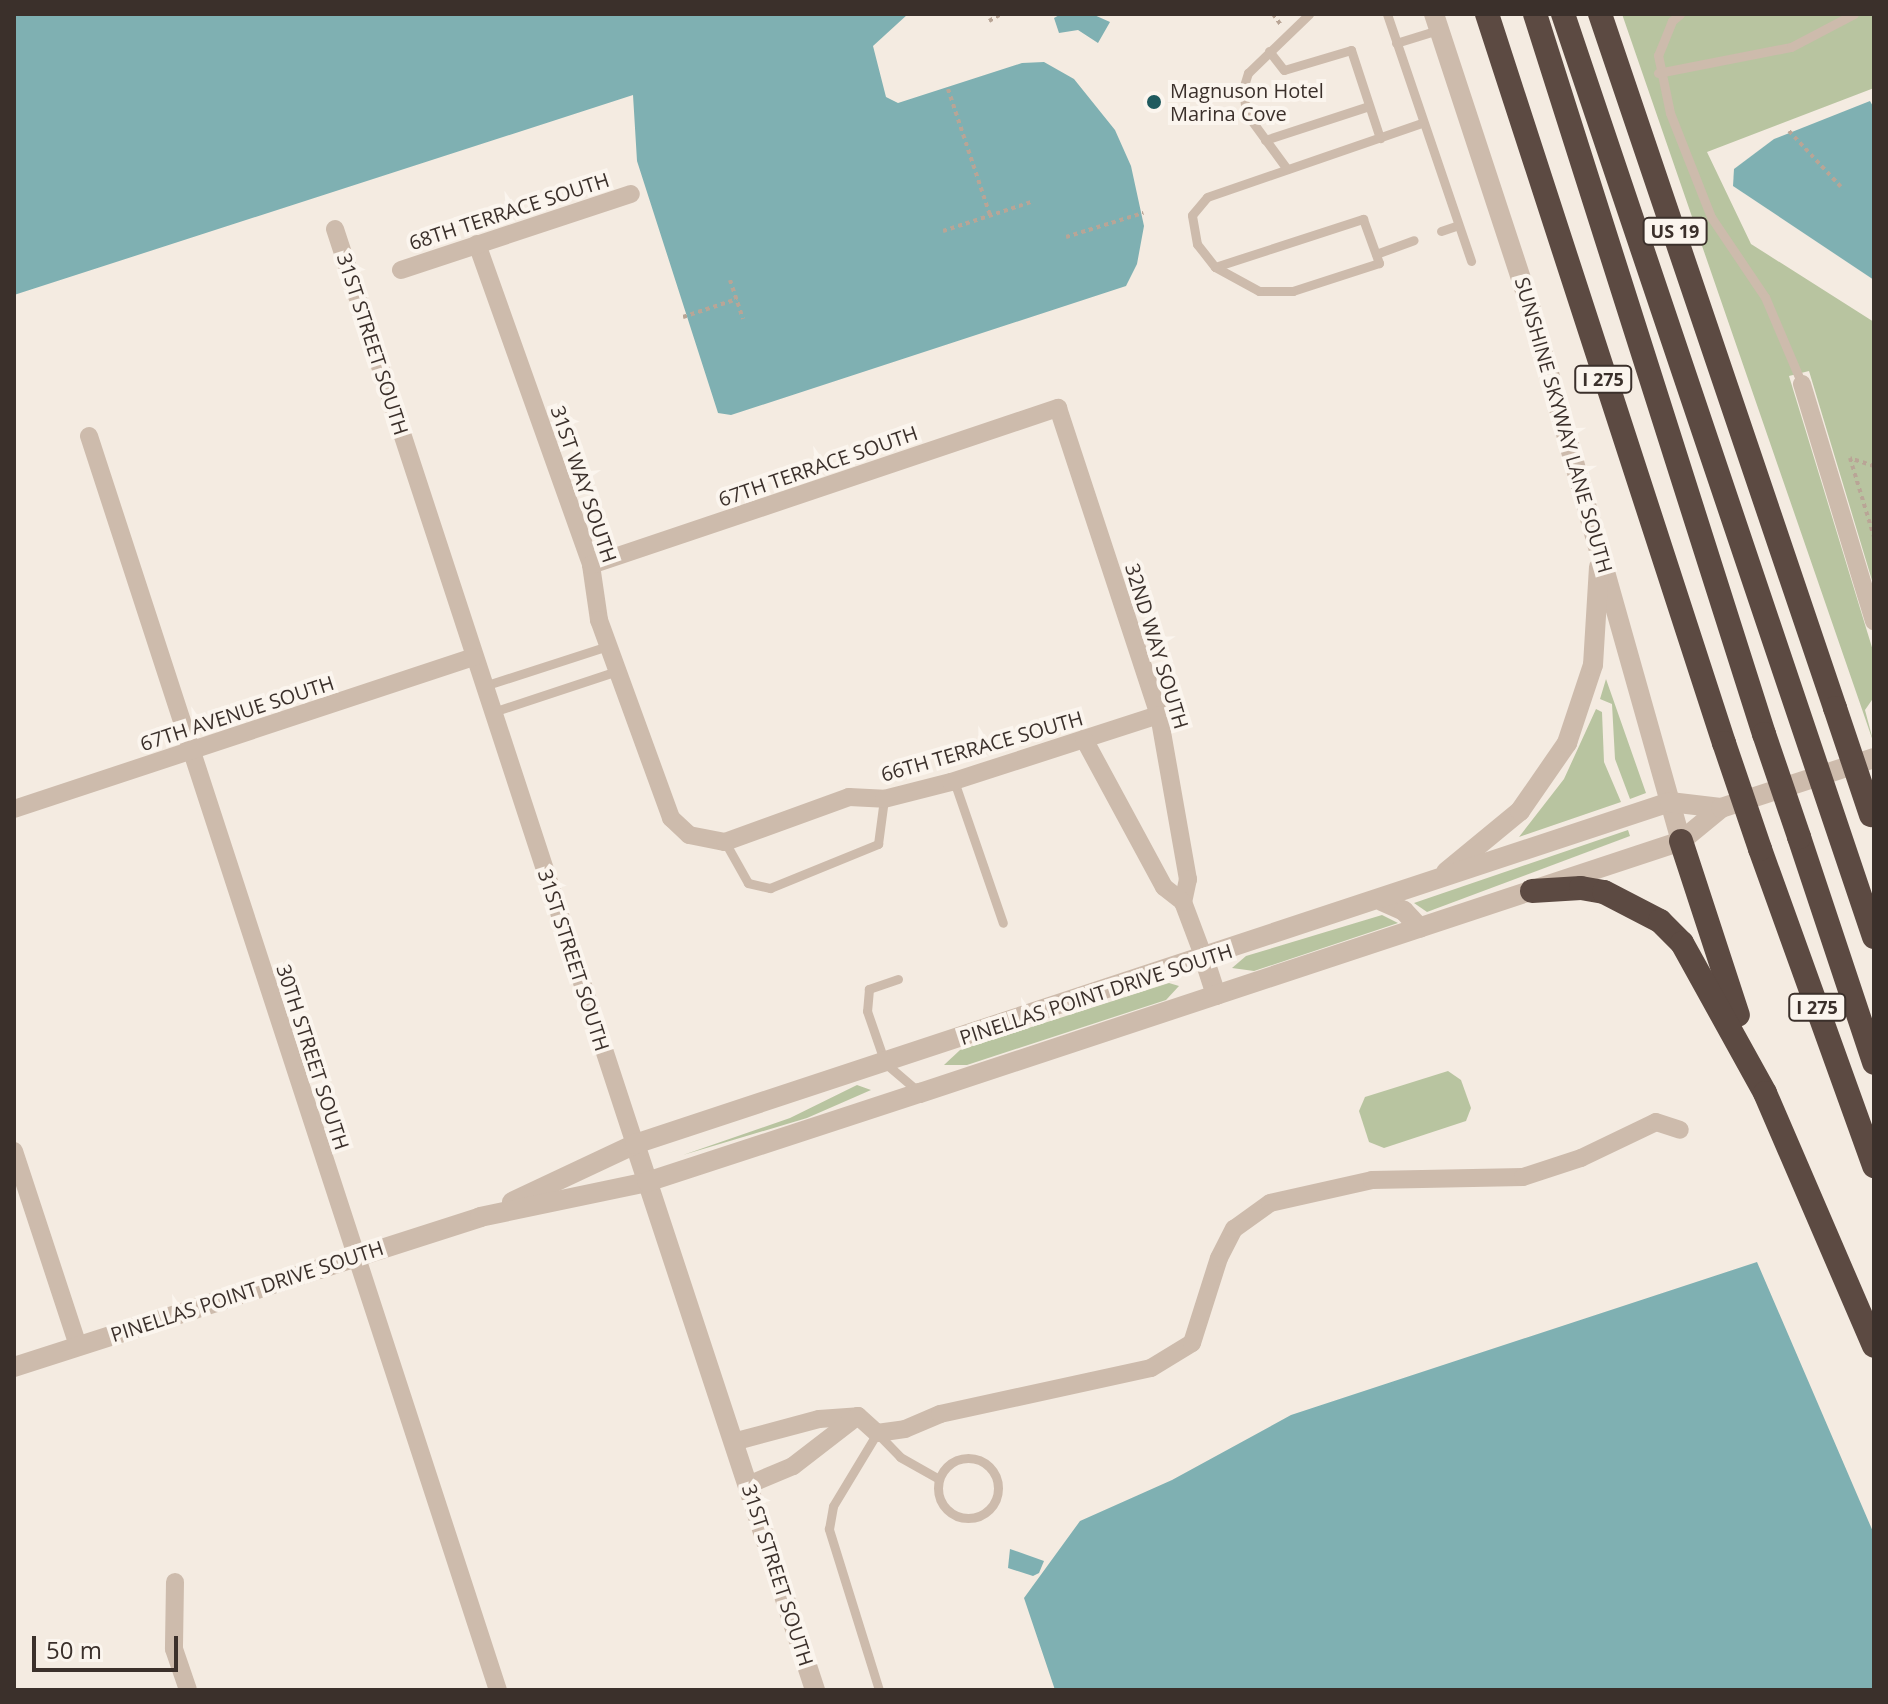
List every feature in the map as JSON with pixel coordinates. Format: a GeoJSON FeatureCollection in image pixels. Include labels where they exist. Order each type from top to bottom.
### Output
{"type":"FeatureCollection","features":[{"type":"Feature","properties":{"kind":"highway","name":"I 275"},"geometry":{"type":"LineString","coordinates":[[1487,14],[1724,743],[1874,1166]]}},
{"type":"Feature","properties":{"kind":"highway","name":"I 275"},"geometry":{"type":"LineString","coordinates":[[1535,14],[1764,734],[1874,1063]]}},
{"type":"Feature","properties":{"kind":"highway"},"geometry":{"type":"LineString","coordinates":[[1563,14],[1874,937]]}},
{"type":"Feature","properties":{"kind":"highway","name":"US 19"},"geometry":{"type":"LineString","coordinates":[[1600,14],[1872,820]]}},
{"type":"Feature","properties":{"kind":"highway"},"geometry":{"type":"LineString","coordinates":[[1681,841],[1765,1093]]}},
{"type":"Feature","properties":{"kind":"highway"},"geometry":{"type":"LineString","coordinates":[[1532,891],[1581,888],[1604,892],[1660,921],[1702,971],[1765,1093],[1874,1346]]}},
{"type":"Feature","properties":{"kind":"street","name":"SUNSHINE SKYWAY LANE SOUTH"},"geometry":{"type":"LineString","coordinates":[[1436,22],[1530,306],[1601,547],[1681,841]]}},
{"type":"Feature","properties":{"kind":"street","name":"68TH TERRACE SOUTH"},"geometry":{"type":"LineString","coordinates":[[401,270],[631,194]]}},
{"type":"Feature","properties":{"kind":"street","name":"31ST STREET SOUTH"},"geometry":{"type":"LineString","coordinates":[[335,229],[815,1690]]}},
{"type":"Feature","properties":{"kind":"street","name":"31ST WAY SOUTH"},"geometry":{"type":"LineString","coordinates":[[477,244],[591,565],[608,646],[671,818],[689,835],[725,842]]}},
{"type":"Feature","properties":{"kind":"street"},"geometry":{"type":"LineString","coordinates":[[1802,384],[1874,621]]}},
{"type":"Feature","properties":{"kind":"street","name":"67TH TERRACE SOUTH"},"geometry":{"type":"LineString","coordinates":[[591,565],[1058,408]]}},
{"type":"Feature","properties":{"kind":"street","name":"32ND WAY SOUTH"},"geometry":{"type":"LineString","coordinates":[[1058,408],[1159,715],[1188,879],[1183,902]]}},
{"type":"Feature","properties":{"kind":"street","name":"30TH STREET SOUTH"},"geometry":{"type":"LineString","coordinates":[[89,436],[498,1690]]}},
{"type":"Feature","properties":{"kind":"street"},"geometry":{"type":"LineString","coordinates":[[1418,889],[1501,830],[1559,758],[1593,665],[1601,547]]}},
{"type":"Feature","properties":{"kind":"street","name":"67TH AVENUE SOUTH"},"geometry":{"type":"LineString","coordinates":[[14,809],[474,657]]}},
{"type":"Feature","properties":{"kind":"street","name":"66TH TERRACE SOUTH"},"geometry":{"type":"LineString","coordinates":[[725,842],[849,797],[884,799],[954,781],[1159,715]]}},
{"type":"Feature","properties":{"kind":"street","name":"32ND WAY SOUTH"},"geometry":{"type":"LineString","coordinates":[[1084,739],[1164,887],[1183,902],[1204,958]]}},
{"type":"Feature","properties":{"kind":"street","name":"PINELLAS POINT DRIVE SOUTH"},"geometry":{"type":"LineString","coordinates":[[14,1367],[480,1217],[647,1182],[920,1093],[1681,841],[1721,808],[1874,758]]}},
{"type":"Feature","properties":{"kind":"street","name":"PINELLAS POINT DRIVE SOUTH"},"geometry":{"type":"LineString","coordinates":[[480,1217],[635,1144],[1382,901],[1670,802],[1721,808]]}},
{"type":"Feature","properties":{"kind":"street"},"geometry":{"type":"LineString","coordinates":[[1150,860],[1183,849]]}},
{"type":"Feature","properties":{"kind":"street"},"geometry":{"type":"LineString","coordinates":[[1382,901],[1404,911],[1420,928]]}},
{"type":"Feature","properties":{"kind":"street"},"geometry":{"type":"LineString","coordinates":[[1204,958],[1216,995]]}},
{"type":"Feature","properties":{"kind":"street"},"geometry":{"type":"LineString","coordinates":[[733,1442],[819,1419],[858,1416],[877,1433],[1151,1368],[1192,1343],[1219,1258],[1234,1229],[1270,1203],[1372,1180],[1523,1177],[1581,1158],[1656,1122],[1680,1130]]}},
{"type":"Feature","properties":{"kind":"street"},"geometry":{"type":"LineString","coordinates":[[14,1151],[78,1346]]}},
{"type":"Feature","properties":{"kind":"street"},"geometry":{"type":"LineString","coordinates":[[748,1485],[793,1466],[858,1416]]}},
{"type":"Feature","properties":{"kind":"street"},"geometry":{"type":"LineString","coordinates":[[175,1582],[174,1649],[188,1690]]}},
{"type":"Feature","properties":{"kind":"lane"},"geometry":{"type":"LineString","coordinates":[[1287,169],[1246,113],[1243,89],[1248,73],[1305,14]]}},
{"type":"Feature","properties":{"kind":"lane"},"geometry":{"type":"LineString","coordinates":[[1387,14],[1471,261]]}},
{"type":"Feature","properties":{"kind":"lane"},"geometry":{"type":"LineString","coordinates":[[1680,14],[1662,40],[1658,73],[1711,217],[1765,297],[1802,384]]}},
{"type":"Feature","properties":{"kind":"lane"},"geometry":{"type":"LineString","coordinates":[[1658,73],[1791,47],[1854,14]]}},
{"type":"Feature","properties":{"kind":"lane"},"geometry":{"type":"LineString","coordinates":[[1396,43],[1436,22]]}},
{"type":"Feature","properties":{"kind":"lane"},"geometry":{"type":"LineString","coordinates":[[1269,51],[1284,70],[1351,50],[1380,138]]}},
{"type":"Feature","properties":{"kind":"lane"},"geometry":{"type":"LineString","coordinates":[[1265,140],[1369,106]]}},
{"type":"Feature","properties":{"kind":"lane"},"geometry":{"type":"LineString","coordinates":[[1215,267],[1363,219],[1379,263],[1293,291],[1259,291],[1215,267],[1197,244],[1192,215],[1207,197],[1422,123]]}},
{"type":"Feature","properties":{"kind":"lane"},"geometry":{"type":"LineString","coordinates":[[1441,231],[1458,225]]}},
{"type":"Feature","properties":{"kind":"lane"},"geometry":{"type":"LineString","coordinates":[[1376,254],[1414,240]]}},
{"type":"Feature","properties":{"kind":"lane"},"geometry":{"type":"LineString","coordinates":[[484,686],[608,646]]}},
{"type":"Feature","properties":{"kind":"lane"},"geometry":{"type":"LineString","coordinates":[[493,712],[617,671]]}},
{"type":"Feature","properties":{"kind":"lane"},"geometry":{"type":"LineString","coordinates":[[954,781],[1003,923]]}},
{"type":"Feature","properties":{"kind":"lane"},"geometry":{"type":"LineString","coordinates":[[725,842],[748,883],[770,888],[878,844],[884,799]]}},
{"type":"Feature","properties":{"kind":"lane"},"geometry":{"type":"LineString","coordinates":[[898,979],[869,989],[865,999],[885,1063],[920,1093]]}},
{"type":"Feature","properties":{"kind":"lane"},"geometry":{"type":"LineString","coordinates":[[879,1690],[829,1529],[833,1506],[877,1433],[900,1457],[939,1479]]}},
{"type":"Feature","properties":{"kind":"lane"},"geometry":{"type":"LineString","coordinates":[[977,1458],[997,1478],[997,1498],[974,1518],[953,1515],[940,1499],[939,1479],[958,1459],[977,1458]]}},
{"type":"Feature","properties":{"kind":"path"},"geometry":{"type":"LineString","coordinates":[[989,21],[1001,14]]}},
{"type":"Feature","properties":{"kind":"path"},"geometry":{"type":"LineString","coordinates":[[948,89],[990,215]]}},
{"type":"Feature","properties":{"kind":"path"},"geometry":{"type":"LineString","coordinates":[[1789,131],[1841,187]]}},
{"type":"Feature","properties":{"kind":"path"},"geometry":{"type":"LineString","coordinates":[[943,231],[1031,202]]}},
{"type":"Feature","properties":{"kind":"path"},"geometry":{"type":"LineString","coordinates":[[1066,237],[1143,213]]}},
{"type":"Feature","properties":{"kind":"path"},"geometry":{"type":"LineString","coordinates":[[730,280],[743,319]]}},
{"type":"Feature","properties":{"kind":"path"},"geometry":{"type":"LineString","coordinates":[[683,317],[737,299]]}},
{"type":"Feature","properties":{"kind":"path"},"geometry":{"type":"LineString","coordinates":[[1874,466],[1850,458],[1874,537]]}},
{"type":"Feature","properties":{"kind":"green space"},"geometry":{"type":"Polygon","coordinates":[[[1622,14],[1874,14],[1874,88],[1707,152],[1751,244],[1874,322],[1874,587],[1809,371],[1789,376],[1874,654],[1874,697],[1865,710],[1874,744],[1622,14]]]}},
{"type":"Feature","properties":{"kind":"green space"},"geometry":{"type":"Polygon","coordinates":[[[1606,679],[1646,793],[1630,799],[1615,759],[1612,704],[1600,699],[1606,679]]]}},
{"type":"Feature","properties":{"kind":"green space"},"geometry":{"type":"Polygon","coordinates":[[[1596,709],[1602,712],[1604,762],[1621,802],[1519,837],[1564,779],[1596,709]]]}},
{"type":"Feature","properties":{"kind":"green space"},"geometry":{"type":"Polygon","coordinates":[[[1628,830],[1630,836],[1427,912],[1414,903],[1628,830]]]}},
{"type":"Feature","properties":{"kind":"green space"},"geometry":{"type":"Polygon","coordinates":[[[1382,915],[1398,923],[1254,971],[1232,968],[1246,956],[1382,915]]]}},
{"type":"Feature","properties":{"kind":"green space"},"geometry":{"type":"Polygon","coordinates":[[[1169,983],[1179,986],[1166,1000],[967,1065],[944,1065],[960,1050],[1169,983]]]}},
{"type":"Feature","properties":{"kind":"green space"},"geometry":{"type":"Polygon","coordinates":[[[1448,1071],[1461,1080],[1471,1108],[1466,1121],[1384,1148],[1369,1142],[1359,1111],[1365,1097],[1448,1071]]]}},
{"type":"Feature","properties":{"kind":"green space"},"geometry":{"type":"Polygon","coordinates":[[[857,1085],[871,1090],[807,1118],[683,1155],[790,1118],[857,1085]]]}},
{"type":"Feature","properties":{"kind":"water"},"geometry":{"type":"Polygon","coordinates":[[[14,14],[908,14],[873,46],[886,97],[898,103],[1022,63],[1044,62],[1074,79],[1115,130],[1131,166],[1144,226],[1137,264],[1126,286],[731,415],[718,413],[637,161],[633,95],[14,295],[14,14]]]}},
{"type":"Feature","properties":{"kind":"water"},"geometry":{"type":"Polygon","coordinates":[[[1061,14],[1092,14],[1110,22],[1098,43],[1078,30],[1059,33],[1054,18],[1061,14]]]}},
{"type":"Feature","properties":{"kind":"water"},"geometry":{"type":"Polygon","coordinates":[[[1870,101],[1874,108],[1874,280],[1733,186],[1734,169],[1774,139],[1870,101]]]}},
{"type":"Feature","properties":{"kind":"water"},"geometry":{"type":"Polygon","coordinates":[[[1757,1262],[1874,1534],[1874,1690],[1055,1690],[1024,1598],[1080,1521],[1172,1480],[1291,1415],[1757,1262]]]}},
{"type":"Feature","properties":{"kind":"water"},"geometry":{"type":"Polygon","coordinates":[[[1010,1549],[1044,1561],[1039,1573],[1033,1576],[1008,1568],[1010,1549]]]}},
{"type":"Feature","properties":{"kind":"place","name":"Magnuson Hotel Marina Cove"},"geometry":{"type":"Point","coordinates":[1154,102]}}]}
